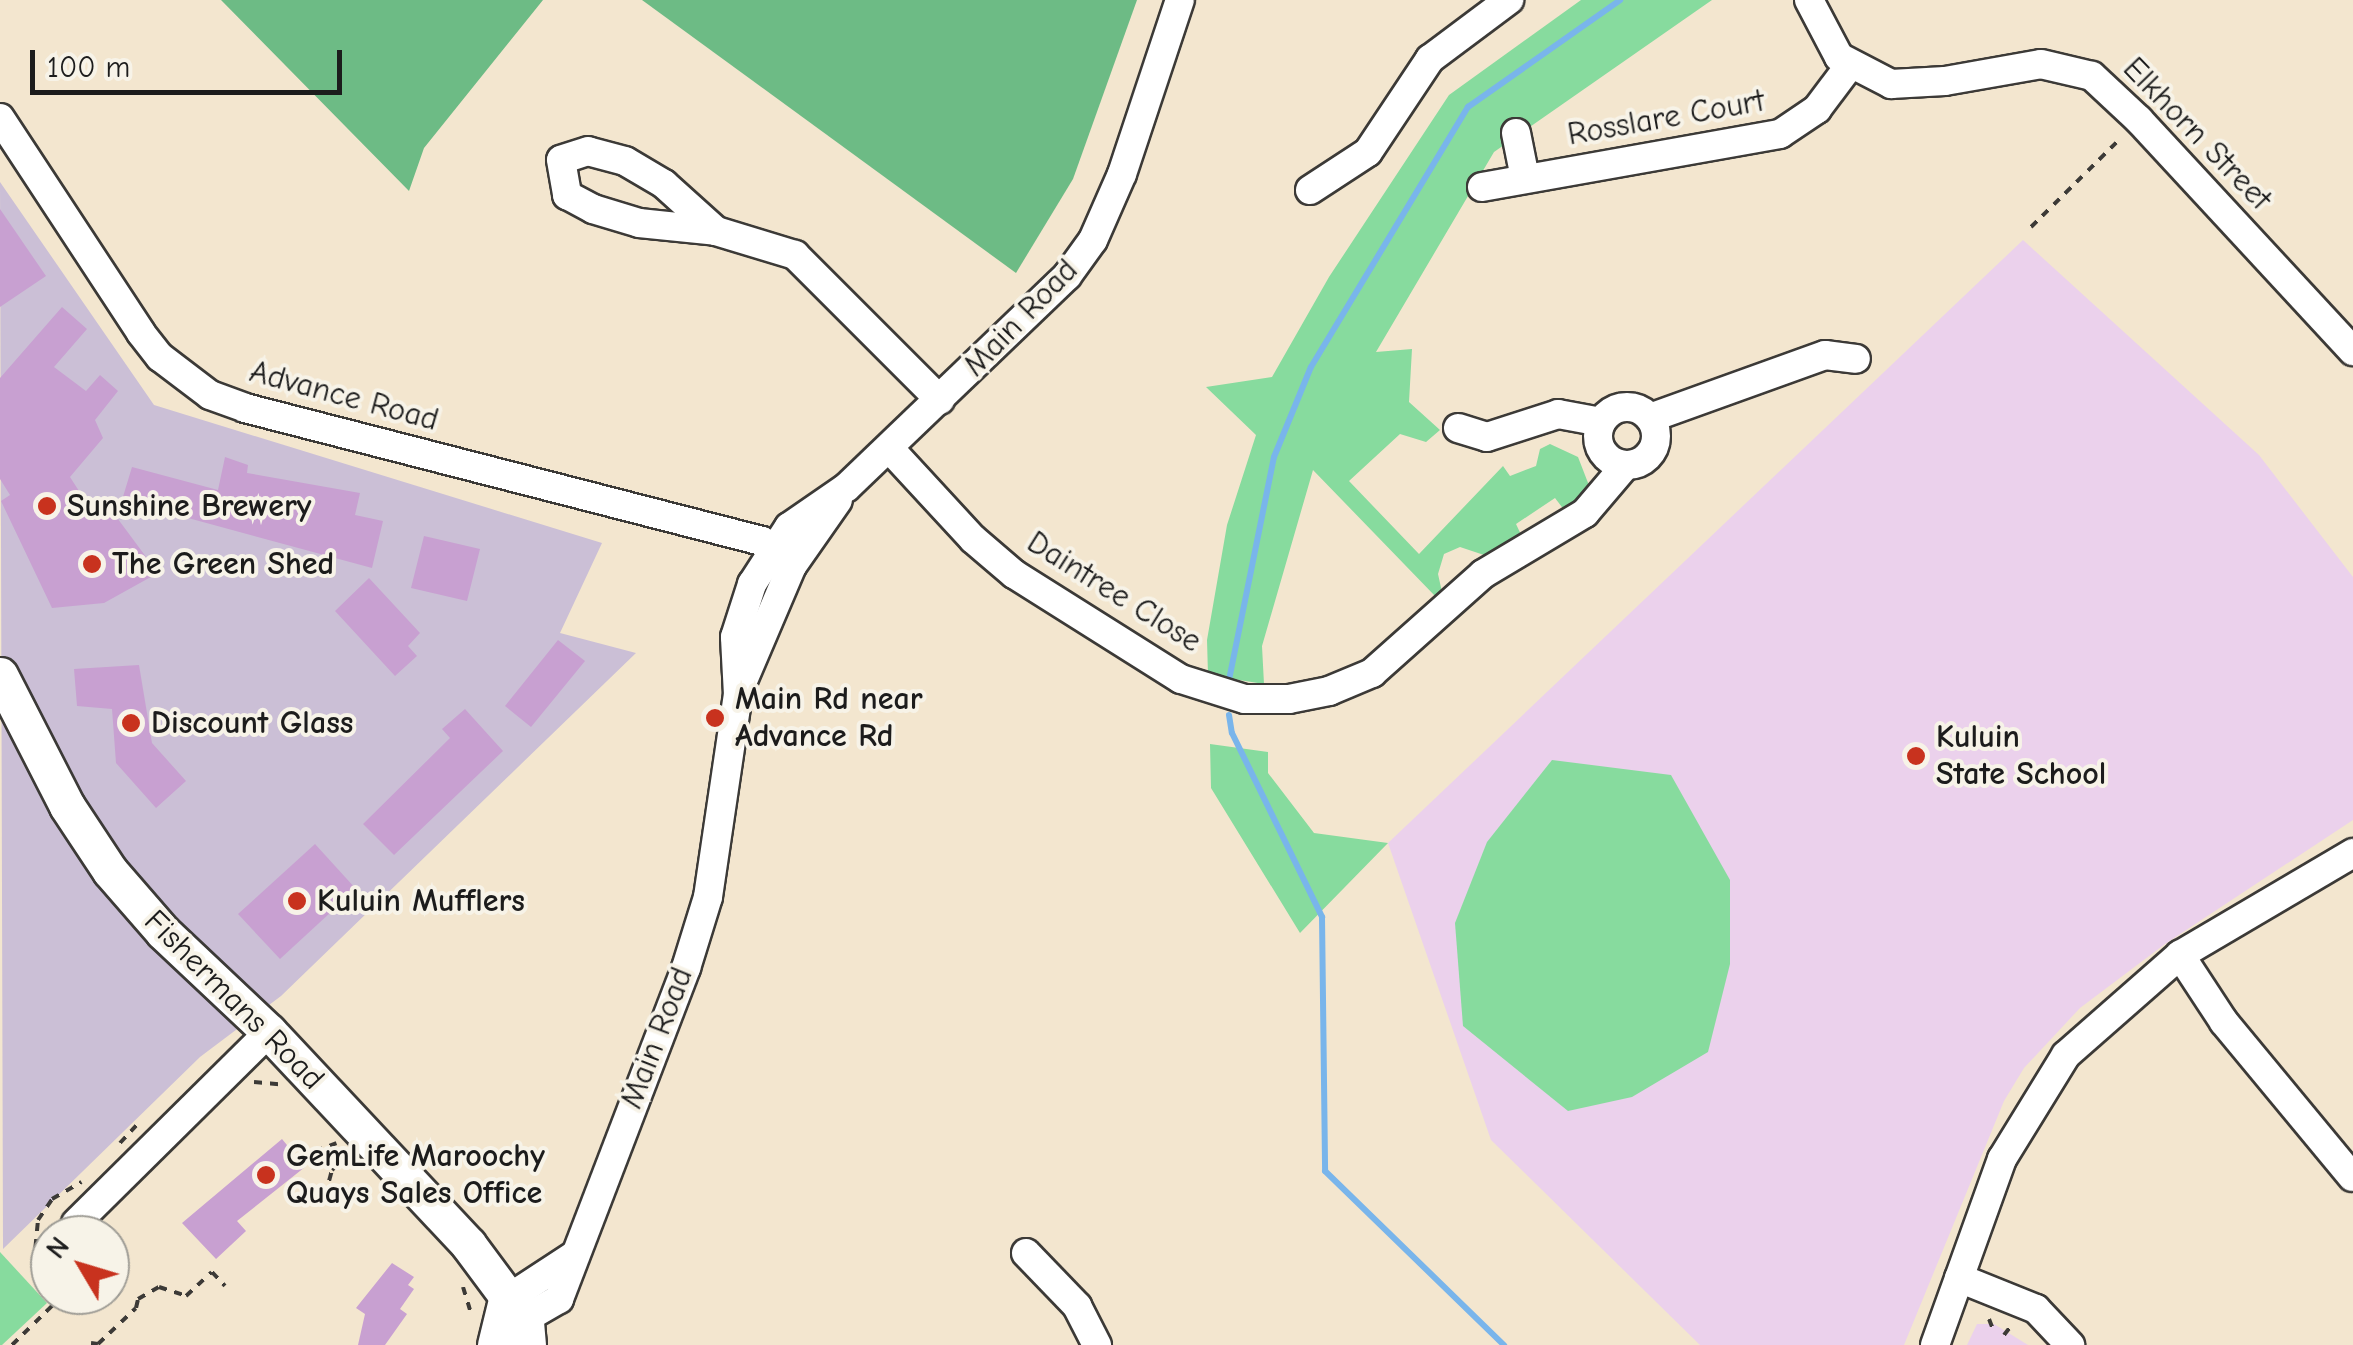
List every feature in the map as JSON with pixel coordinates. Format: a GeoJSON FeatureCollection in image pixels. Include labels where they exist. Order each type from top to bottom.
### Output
{"type":"FeatureCollection","features":[{"type":"Feature","properties":{"kind":"main road","name":"Fishermans Road"},"geometry":{"type":"LineString","coordinates":[[0,675],[68,806],[110,871],[163,932],[269,1032],[468,1244],[510,1329]]}},
{"type":"Feature","properties":{"kind":"street","name":"Main Road"},"geometry":{"type":"LineString","coordinates":[[510,1329],[573,1256],[686,968],[708,897],[738,695],[735,637],[746,598],[782,558],[788,527],[847,486],[940,400],[1032,312],[1092,240],[1122,174],[1180,0]]}},
{"type":"Feature","properties":{"kind":"street"},"geometry":{"type":"LineString","coordinates":[[1310,190],[1368,152],[1430,59],[1508,0]]}},
{"type":"Feature","properties":{"kind":"street","name":"Elkhorn Street"},"geometry":{"type":"LineString","coordinates":[[1808,0],[1824,34],[1850,64],[1891,84],[1945,82],[2040,64],[2092,76],[2139,120],[2353,350]]}},
{"type":"Feature","properties":{"kind":"street","name":"Rosslare Court"},"geometry":{"type":"LineString","coordinates":[[1482,187],[1780,134],[1817,109],[1850,64]]}},
{"type":"Feature","properties":{"kind":"street","name":"Advance Road"},"geometry":{"type":"LineString","coordinates":[[0,118],[141,332],[160,357],[210,395],[745,537],[782,558]]}},
{"type":"Feature","properties":{"kind":"street"},"geometry":{"type":"LineString","coordinates":[[1516,134],[1525,178]]}},
{"type":"Feature","properties":{"kind":"street"},"geometry":{"type":"LineString","coordinates":[[716,232],[664,184],[625,161],[588,151],[561,160],[567,195],[593,209],[639,223],[716,232],[795,255],[940,400]]}},
{"type":"Feature","properties":{"kind":"street"},"geometry":{"type":"LineString","coordinates":[[1458,428],[1487,437],[1558,414],[1601,422],[1625,407],[1650,418],[1825,354],[1856,359]]}},
{"type":"Feature","properties":{"kind":"street"},"geometry":{"type":"LineString","coordinates":[[1601,422],[1602,450],[1625,466],[1650,454],[1656,436],[1650,418]]}},
{"type":"Feature","properties":{"kind":"street","name":"Daintree Close"},"geometry":{"type":"LineString","coordinates":[[889,448],[973,540],[1014,574],[1181,679],[1245,699],[1289,700],[1372,673],[1484,574],[1585,513],[1625,466]]}},
{"type":"Feature","properties":{"kind":"street"},"geometry":{"type":"LineString","coordinates":[[1935,1345],[2002,1159],[2066,1054],[2180,955],[2353,853]]}},
{"type":"Feature","properties":{"kind":"street"},"geometry":{"type":"LineString","coordinates":[[2180,955],[2224,1022],[2352,1177]]}},
{"type":"Feature","properties":{"kind":"street"},"geometry":{"type":"LineString","coordinates":[[84,1215],[269,1032]]}},
{"type":"Feature","properties":{"kind":"street"},"geometry":{"type":"LineString","coordinates":[[1026,1253],[1077,1306],[1098,1345]]}},
{"type":"Feature","properties":{"kind":"street"},"geometry":{"type":"LineString","coordinates":[[1959,1278],[2036,1309],[2070,1345]]}},
{"type":"Feature","properties":{"kind":"path"},"geometry":{"type":"LineString","coordinates":[[2031,227],[2124,135]]}},
{"type":"Feature","properties":{"kind":"path"},"geometry":{"type":"LineString","coordinates":[[300,1156],[336,1144]]}},
{"type":"Feature","properties":{"kind":"path"},"geometry":{"type":"LineString","coordinates":[[324,1196],[332,1170],[347,1155]]}},
{"type":"Feature","properties":{"kind":"path"},"geometry":{"type":"LineString","coordinates":[[91,1343],[98,1344],[136,1308],[138,1299],[159,1287],[186,1296],[212,1272],[225,1286]]}},
{"type":"Feature","properties":{"kind":"path"},"geometry":{"type":"LineString","coordinates":[[1989,1319],[1994,1332]]}},
{"type":"Feature","properties":{"kind":"path"},"geometry":{"type":"LineString","coordinates":[[2004,1334],[2011,1326]]}},
{"type":"Feature","properties":{"kind":"shaded area"},"geometry":{"type":"Polygon","coordinates":[[[0,182],[154,405],[602,543],[560,633],[636,653],[281,996],[200,1057],[38,1215],[30,1215],[30,1223],[3,1249],[0,182]]]}},
{"type":"Feature","properties":{"kind":"shaded area","name":"Kuluin State School"},"geometry":{"type":"Polygon","coordinates":[[[2023,240],[2259,455],[2353,577],[2353,820],[2165,944],[2080,1008],[2024,1068],[2004,1101],[1904,1345],[1700,1345],[1491,1140],[1388,843],[2023,240]]]}},
{"type":"Feature","properties":{"kind":"shaded area"},"geometry":{"type":"Polygon","coordinates":[[[1977,1324],[1994,1324],[2028,1345],[1967,1345],[1977,1324]]]}},
{"type":"Feature","properties":{"kind":"green space"},"geometry":{"type":"Polygon","coordinates":[[[221,0],[543,0],[424,148],[409,191],[221,0]]]}},
{"type":"Feature","properties":{"kind":"green space"},"geometry":{"type":"Polygon","coordinates":[[[642,0],[1137,0],[1073,179],[1016,273],[642,0]]]}},
{"type":"Feature","properties":{"kind":"green space"},"geometry":{"type":"Polygon","coordinates":[[[1581,0],[1712,0],[1494,152],[1376,352],[1412,349],[1409,402],[1440,430],[1426,442],[1400,434],[1349,481],[1419,554],[1503,466],[1510,476],[1536,466],[1540,449],[1550,444],[1578,457],[1590,488],[1568,515],[1555,498],[1516,524],[1524,541],[1493,558],[1460,547],[1444,554],[1438,574],[1442,592],[1436,597],[1313,470],[1262,646],[1264,684],[1208,675],[1207,640],[1227,525],[1256,435],[1206,387],[1272,377],[1329,277],[1449,95],[1581,0]]]}},
{"type":"Feature","properties":{"kind":"green space"},"geometry":{"type":"Polygon","coordinates":[[[1210,744],[1268,752],[1268,773],[1314,833],[1388,843],[1300,933],[1211,788],[1210,744]]]}},
{"type":"Feature","properties":{"kind":"green space"},"geometry":{"type":"Polygon","coordinates":[[[1552,760],[1671,775],[1730,880],[1730,964],[1708,1052],[1632,1097],[1568,1111],[1463,1026],[1455,923],[1487,842],[1552,760]]]}},
{"type":"Feature","properties":{"kind":"green space"},"geometry":{"type":"Polygon","coordinates":[[[0,1252],[30,1285],[30,1315],[34,1315],[0,1345],[0,1252]]]}},
{"type":"Feature","properties":{"kind":"building"},"geometry":{"type":"Polygon","coordinates":[[[0,209],[46,276],[0,307],[0,209]]]}},
{"type":"Feature","properties":{"kind":"building"},"geometry":{"type":"Polygon","coordinates":[[[62,307],[87,329],[54,367],[86,391],[100,375],[118,391],[95,420],[103,438],[70,477],[97,519],[112,511],[158,573],[104,603],[52,608],[1,501],[10,495],[0,479],[0,378],[62,307]]]}},
{"type":"Feature","properties":{"kind":"building"},"geometry":{"type":"Polygon","coordinates":[[[225,457],[248,465],[247,473],[360,493],[355,515],[383,521],[372,568],[122,500],[132,467],[218,490],[225,457]]]}},
{"type":"Feature","properties":{"kind":"building"},"geometry":{"type":"Polygon","coordinates":[[[424,536],[480,549],[467,601],[411,588],[424,536]]]}},
{"type":"Feature","properties":{"kind":"building"},"geometry":{"type":"Polygon","coordinates":[[[369,578],[420,633],[408,646],[417,656],[395,676],[335,611],[369,578]]]}},
{"type":"Feature","properties":{"kind":"building"},"geometry":{"type":"Polygon","coordinates":[[[558,640],[585,661],[531,727],[505,706],[558,640]]]}},
{"type":"Feature","properties":{"kind":"building","name":"Discount Glass"},"geometry":{"type":"Polygon","coordinates":[[[139,665],[152,743],[186,781],[156,808],[116,763],[112,709],[77,706],[74,669],[139,665]]]}},
{"type":"Feature","properties":{"kind":"building"},"geometry":{"type":"Polygon","coordinates":[[[465,709],[503,751],[394,855],[363,824],[450,738],[442,729],[465,709]]]}},
{"type":"Feature","properties":{"kind":"building","name":"Kuluin Mufflers"},"geometry":{"type":"Polygon","coordinates":[[[315,844],[356,889],[280,959],[238,914],[315,844]]]}},
{"type":"Feature","properties":{"kind":"building"},"geometry":{"type":"Polygon","coordinates":[[[282,1139],[305,1167],[237,1221],[246,1231],[216,1259],[182,1223],[282,1139]]]}},
{"type":"Feature","properties":{"kind":"building"},"geometry":{"type":"Polygon","coordinates":[[[392,1263],[414,1277],[408,1285],[414,1289],[400,1309],[407,1314],[385,1345],[358,1345],[365,1314],[356,1308],[392,1263]]]}},
{"type":"Feature","properties":{"kind":"waterway"},"geometry":{"type":"LineString","coordinates":[[1229,680],[1274,457],[1311,367],[1468,107],[1620,0]]}},
{"type":"Feature","properties":{"kind":"waterway"},"geometry":{"type":"LineString","coordinates":[[1229,715],[1232,733],[1322,917],[1325,1171],[1504,1345]]}},
{"type":"Feature","properties":{"kind":"place","name":"Sunshine Brewery"},"geometry":{"type":"Point","coordinates":[47,506]}},
{"type":"Feature","properties":{"kind":"place","name":"The Green Shed"},"geometry":{"type":"Point","coordinates":[92,564]}},
{"type":"Feature","properties":{"kind":"place","name":"Main Rd near Advance Rd"},"geometry":{"type":"Point","coordinates":[715,718]}},
{"type":"Feature","properties":{"kind":"place","name":"Discount Glass"},"geometry":{"type":"Point","coordinates":[131,723]}},
{"type":"Feature","properties":{"kind":"place","name":"Kuluin State School"},"geometry":{"type":"Point","coordinates":[1916,756]}},
{"type":"Feature","properties":{"kind":"place","name":"Kuluin Mufflers"},"geometry":{"type":"Point","coordinates":[297,901]}},
{"type":"Feature","properties":{"kind":"place","name":"GemLife Maroochy Quays Sales Office"},"geometry":{"type":"Point","coordinates":[266,1175]}}]}
